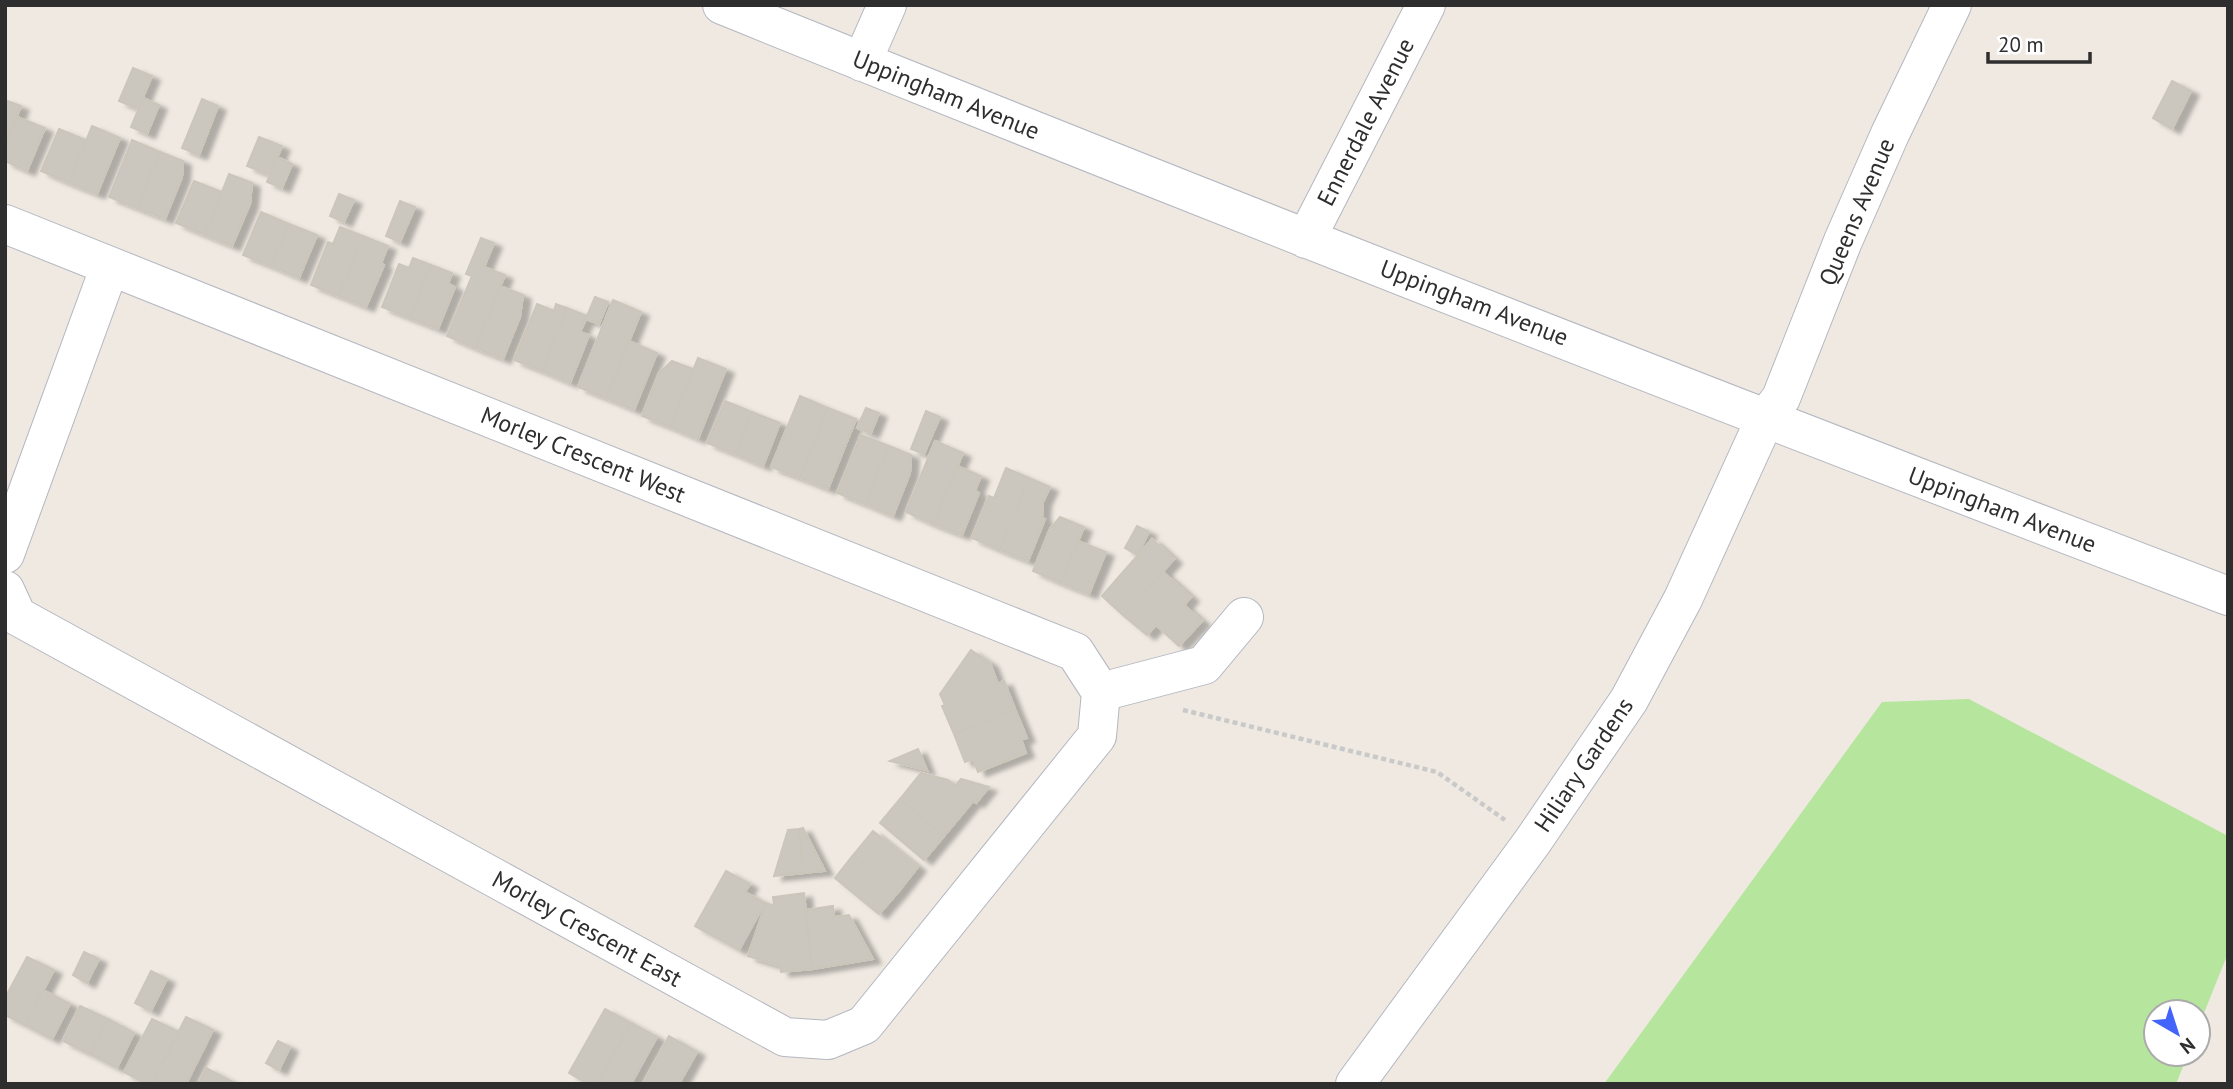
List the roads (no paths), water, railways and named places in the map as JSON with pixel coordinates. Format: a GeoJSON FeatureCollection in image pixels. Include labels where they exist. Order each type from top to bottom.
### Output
{"type":"FeatureCollection","features":[{"type":"Feature","properties":{"kind":"street","name":"Uppingham Avenue"},"geometry":{"type":"LineString","coordinates":[[722,5],[1306,239],[1603,353],[1765,419],[2228,596]]}},
{"type":"Feature","properties":{"kind":"street"},"geometry":{"type":"LineString","coordinates":[[862,62],[887,5]]}},
{"type":"Feature","properties":{"kind":"street","name":"Ennerdale Avenue"},"geometry":{"type":"LineString","coordinates":[[1306,239],[1426,5]]}},
{"type":"Feature","properties":{"kind":"street","name":"Queens Avenue"},"geometry":{"type":"LineString","coordinates":[[1765,419],[1781,398],[1864,194],[1952,5]]}},
{"type":"Feature","properties":{"kind":"street","name":"Morley Crescent West"},"geometry":{"type":"LineString","coordinates":[[5,224],[1075,652],[1101,692]]}},
{"type":"Feature","properties":{"kind":"street"},"geometry":{"type":"LineString","coordinates":[[5,554],[110,266]]}},
{"type":"Feature","properties":{"kind":"street","name":"Hiliary Gardens"},"geometry":{"type":"LineString","coordinates":[[1355,1084],[1533,841],[1629,700],[1683,599],[1765,419]]}},
{"type":"Feature","properties":{"kind":"street","name":"Morley Crescent East"},"geometry":{"type":"LineString","coordinates":[[5,590],[17,616],[785,1037],[828,1040],[864,1025],[1097,736],[1101,692]]}},
{"type":"Feature","properties":{"kind":"street"},"geometry":{"type":"LineString","coordinates":[[1101,692],[1204,665],[1244,617]]}}]}
